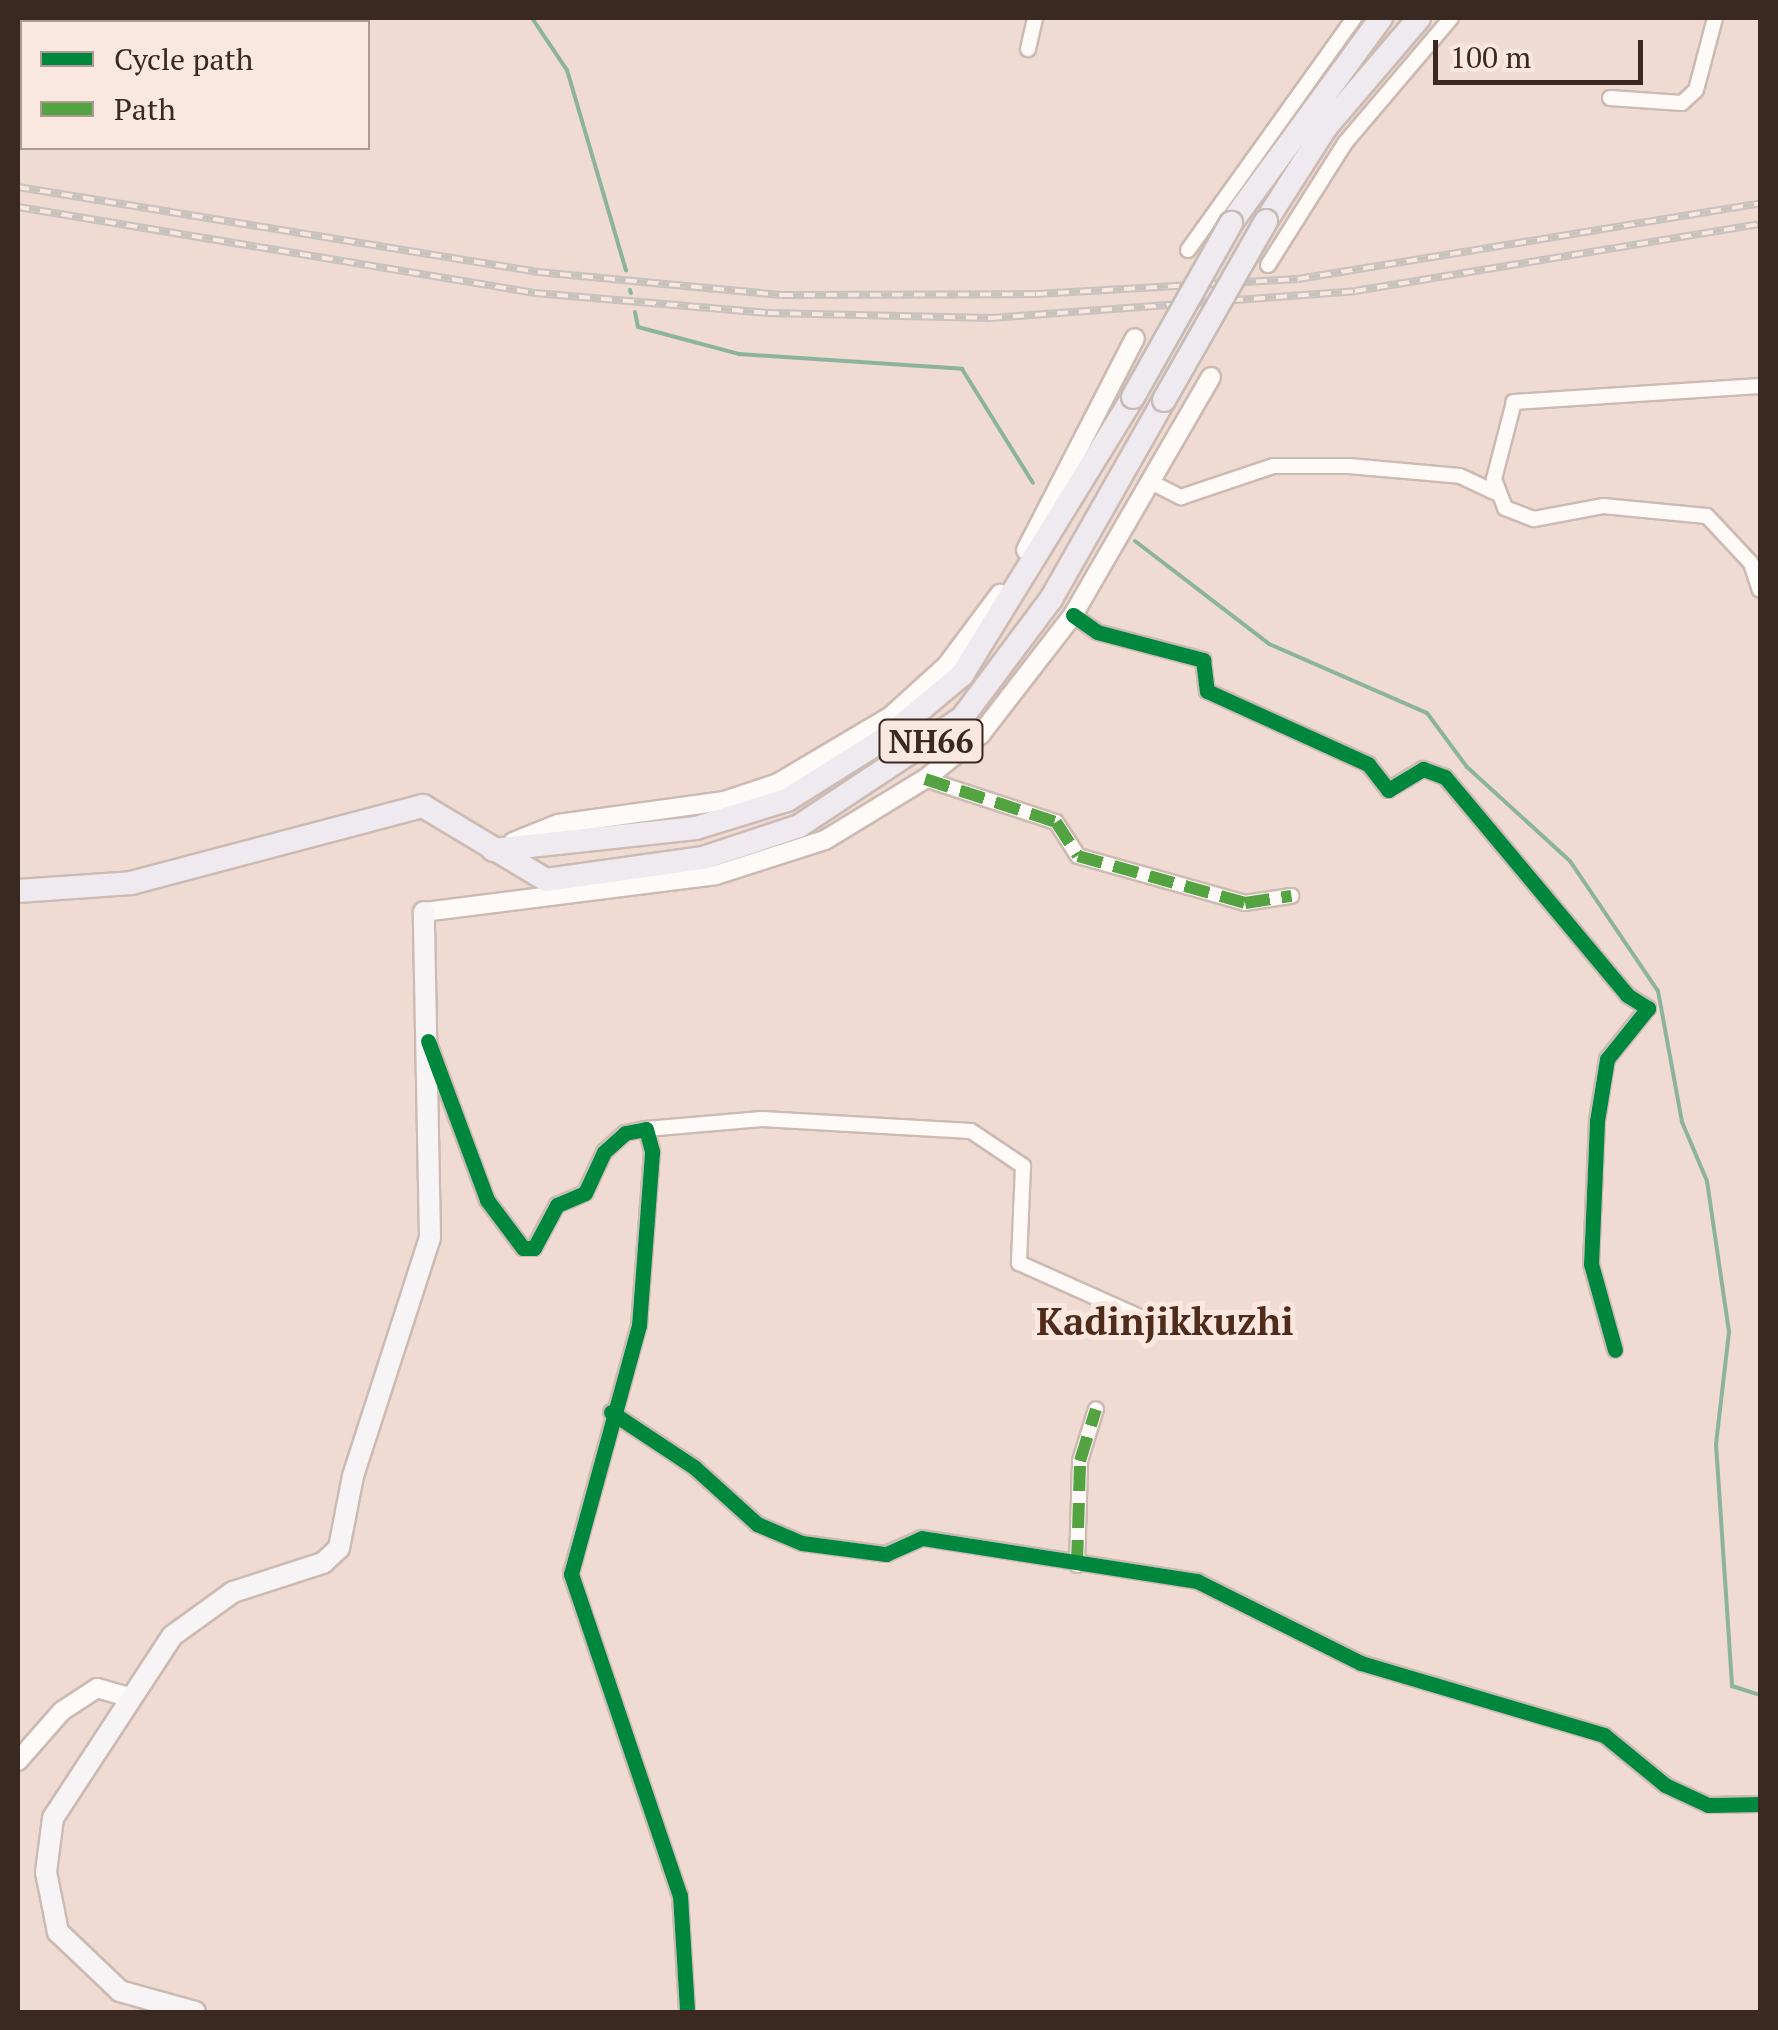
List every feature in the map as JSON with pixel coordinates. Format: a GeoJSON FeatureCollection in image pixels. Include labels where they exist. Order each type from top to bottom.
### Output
{"type":"FeatureCollection","features":[{"type":"Feature","properties":{"kind":"highway","name":"NH66"},"geometry":{"type":"LineString","coordinates":[[493,850],[696,828],[787,800],[889,736],[962,675],[1134,397],[1231,223],[1381,18]]}},
{"type":"Feature","properties":{"kind":"highway","name":"NH66"},"geometry":{"type":"LineString","coordinates":[[18,890],[131,883],[423,806],[546,880],[703,858],[799,826],[880,778],[962,718],[1052,599],[1266,221],[1326,127],[1419,18]]}},
{"type":"Feature","properties":{"kind":"main road"},"geometry":{"type":"LineString","coordinates":[[195,2012],[120,1991],[58,1932],[46,1872],[53,1818],[125,1696],[172,1636],[234,1592],[323,1563],[339,1548],[352,1476],[430,1238],[424,912]]}},
{"type":"Feature","properties":{"kind":"street"},"geometry":{"type":"LineString","coordinates":[[1028,49],[1035,18]]}},
{"type":"Feature","properties":{"kind":"street"},"geometry":{"type":"LineString","coordinates":[[1188,250],[1354,18]]}},
{"type":"Feature","properties":{"kind":"street"},"geometry":{"type":"LineString","coordinates":[[1268,266],[1345,143],[1451,18]]}},
{"type":"Feature","properties":{"kind":"street"},"geometry":{"type":"LineString","coordinates":[[1610,98],[1682,103],[1696,90],[1714,18]]}},
{"type":"Feature","properties":{"kind":"street"},"geometry":{"type":"LineString","coordinates":[[493,850],[558,824],[724,802],[778,784],[891,716],[948,666],[997,600],[1135,338]]}},
{"type":"Feature","properties":{"kind":"street"},"geometry":{"type":"LineString","coordinates":[[424,912],[716,875],[825,840],[926,779],[981,734],[1073,616],[1210,377]]}},
{"type":"Feature","properties":{"kind":"street"},"geometry":{"type":"LineString","coordinates":[[1490,486],[1514,402],[1760,386]]}},
{"type":"Feature","properties":{"kind":"street"},"geometry":{"type":"LineString","coordinates":[[1151,482],[1181,498],[1272,466],[1348,466],[1490,486],[1534,519],[1603,506],[1707,516],[1752,562],[1760,590]]}},
{"type":"Feature","properties":{"kind":"street"},"geometry":{"type":"LineString","coordinates":[[1073,616],[1097,632],[1204,660],[1207,690],[1368,764],[1388,790],[1424,770],[1445,777],[1627,995],[1648,1008],[1607,1058],[1597,1121],[1591,1264],[1616,1350]]}},
{"type":"Feature","properties":{"kind":"street"},"geometry":{"type":"LineString","coordinates":[[926,779],[1056,822],[1078,856],[1245,903],[1290,896]]}},
{"type":"Feature","properties":{"kind":"street"},"geometry":{"type":"LineString","coordinates":[[428,1041],[487,1200],[523,1248],[534,1248],[557,1206],[584,1193],[604,1152],[646,1129],[762,1119],[971,1131],[1024,1166],[1019,1262],[1162,1326]]}},
{"type":"Feature","properties":{"kind":"street"},"geometry":{"type":"LineString","coordinates":[[646,1129],[650,1254],[571,1574],[680,1896],[687,2012]]}},
{"type":"Feature","properties":{"kind":"street"},"geometry":{"type":"LineString","coordinates":[[1077,1565],[1080,1461],[1096,1409]]}},
{"type":"Feature","properties":{"kind":"street"},"geometry":{"type":"LineString","coordinates":[[611,1412],[694,1467],[758,1524],[834,1554],[886,1554],[922,1538],[1077,1565],[1141,1566],[1196,1581],[1361,1663],[1604,1735],[1665,1785],[1708,1805],[1760,1804]]}},
{"type":"Feature","properties":{"kind":"street"},"geometry":{"type":"LineString","coordinates":[[18,1761],[62,1711],[97,1688],[125,1696]]}},
{"type":"Feature","properties":{"kind":"waterway"},"geometry":{"type":"LineString","coordinates":[[532,18],[567,70],[626,271]]}},
{"type":"Feature","properties":{"kind":"waterway"},"geometry":{"type":"LineString","coordinates":[[635,312],[638,327],[739,354],[962,369],[1033,483]]}},
{"type":"Feature","properties":{"kind":"waterway"},"geometry":{"type":"LineString","coordinates":[[1135,541],[1269,644],[1427,713],[1467,767],[1570,861],[1658,991],[1682,1122],[1707,1181],[1729,1332],[1716,1444],[1732,1686],[1760,1695]]}},
{"type":"Feature","properties":{"kind":"railway"},"geometry":{"type":"LineString","coordinates":[[18,187],[538,272],[782,295],[1036,294],[1298,279],[1760,203]]}},
{"type":"Feature","properties":{"kind":"railway"},"geometry":{"type":"LineString","coordinates":[[18,207],[535,293],[768,313],[991,318],[1355,291],[1760,224]]}},
{"type":"Feature","properties":{"kind":"marked path"},"geometry":{"type":"LineString","coordinates":[[925,779],[1056,822],[1078,856],[1245,903],[1291,896]]}},
{"type":"Feature","properties":{"kind":"marked path"},"geometry":{"type":"LineString","coordinates":[[1077,1565],[1080,1461],[1096,1409]]}},
{"type":"Feature","properties":{"kind":"cycle path"},"geometry":{"type":"LineString","coordinates":[[1073,615],[1097,632],[1203,660],[1207,691],[1368,764],[1388,790],[1423,769],[1445,777],[1627,995],[1648,1008],[1607,1059],[1597,1121],[1591,1264],[1615,1350]]}},
{"type":"Feature","properties":{"kind":"cycle path"},"geometry":{"type":"LineString","coordinates":[[428,1041],[487,1200],[523,1248],[534,1248],[557,1205],[585,1193],[604,1152],[625,1133],[646,1129],[652,1152],[639,1325],[571,1574],[680,1896],[687,2012]]}},
{"type":"Feature","properties":{"kind":"cycle path"},"geometry":{"type":"LineString","coordinates":[[611,1412],[694,1467],[757,1524],[802,1543],[886,1554],[922,1538],[1197,1581],[1361,1663],[1604,1735],[1665,1785],[1708,1805],[1760,1804]]}},
{"type":"Feature","properties":{"kind":"district","name":"Kadinjikkuzhi"},"geometry":{"type":"Point","coordinates":[1165,1322]}}]}
